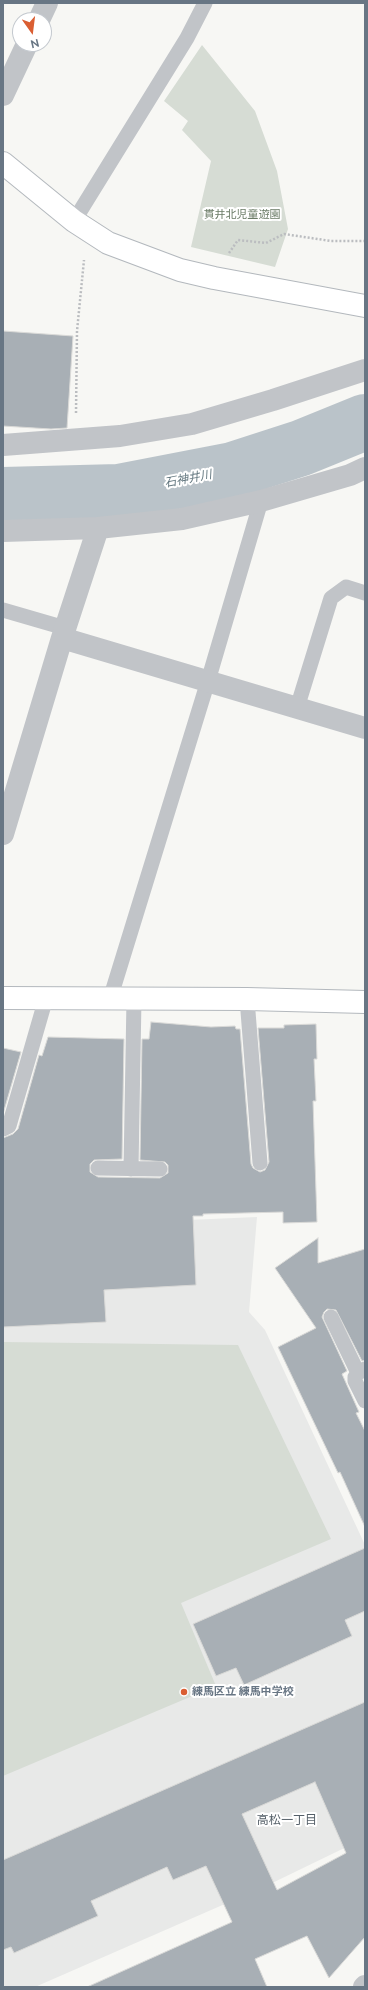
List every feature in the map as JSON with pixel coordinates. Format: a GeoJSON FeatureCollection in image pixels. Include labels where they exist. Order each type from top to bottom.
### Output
{"type":"FeatureCollection","features":[{"type":"Feature","properties":{"kind":"street"},"geometry":{"type":"LineString","coordinates":[[42,12],[47,3]]}},
{"type":"Feature","properties":{"kind":"street"},"geometry":{"type":"LineString","coordinates":[[3,95],[23,52]]}},
{"type":"Feature","properties":{"kind":"street"},"geometry":{"type":"LineString","coordinates":[[3,162],[74,221],[108,243],[180,270],[214,278],[365,306]]}},
{"type":"Feature","properties":{"kind":"street"},"geometry":{"type":"LineString","coordinates":[[3,445],[120,436],[192,424],[273,400],[365,370]]}},
{"type":"Feature","properties":{"kind":"street"},"geometry":{"type":"LineString","coordinates":[[3,531],[98,528],[182,519],[261,501],[350,475],[365,468]]}},
{"type":"Feature","properties":{"kind":"street"},"geometry":{"type":"LineString","coordinates":[[3,834],[64,633],[98,528]]}},
{"type":"Feature","properties":{"kind":"street"},"geometry":{"type":"LineString","coordinates":[[64,633],[208,681],[365,728]]}},
{"type":"Feature","properties":{"kind":"street"},"geometry":{"type":"LineString","coordinates":[[3,998],[247,999],[365,1002]]}},
{"type":"Feature","properties":{"kind":"lane"},"geometry":{"type":"LineString","coordinates":[[74,221],[187,38],[205,3]]}},
{"type":"Feature","properties":{"kind":"lane"},"geometry":{"type":"LineString","coordinates":[[110,999],[208,681],[261,501]]}},
{"type":"Feature","properties":{"kind":"lane"},"geometry":{"type":"LineString","coordinates":[[297,708],[330,598],[346,587],[365,593]]}},
{"type":"Feature","properties":{"kind":"lane"},"geometry":{"type":"LineString","coordinates":[[3,610],[64,633]]}},
{"type":"Feature","properties":{"kind":"lane"},"geometry":{"type":"LineString","coordinates":[[3,1129],[8,1126],[46,998]]}},
{"type":"Feature","properties":{"kind":"lane"},"geometry":{"type":"LineString","coordinates":[[131,1169],[134,999]]}},
{"type":"Feature","properties":{"kind":"lane"},"geometry":{"type":"LineString","coordinates":[[247,999],[260,1163]]}},
{"type":"Feature","properties":{"kind":"lane"},"geometry":{"type":"LineString","coordinates":[[98,1168],[160,1169]]}},
{"type":"Feature","properties":{"kind":"lane"},"geometry":{"type":"LineString","coordinates":[[331,1317],[361,1371],[355,1381],[365,1401]]}},
{"type":"Feature","properties":{"kind":"path"},"geometry":{"type":"LineString","coordinates":[[225,257],[238,240],[266,243],[284,234],[331,242],[365,241]]}},
{"type":"Feature","properties":{"kind":"path"},"geometry":{"type":"LineString","coordinates":[[76,440],[77,331],[84,256]]}},
{"type":"Feature","properties":{"kind":"shaded area","name":"練馬区立 練馬中学校"},"geometry":{"type":"Polygon","coordinates":[[[257,1217],[249,1312],[265,1330],[365,1545],[365,1838],[266,1886],[35,1987],[3,1987],[3,1228],[257,1217]]]}},
{"type":"Feature","properties":{"kind":"green space","name":"貫井北児童遊園"},"geometry":{"type":"Polygon","coordinates":[[[202,45],[255,111],[277,171],[288,229],[275,267],[191,247],[211,161],[182,130],[188,121],[164,101],[202,45]]]}},
{"type":"Feature","properties":{"kind":"green space"},"geometry":{"type":"Polygon","coordinates":[[[3,1342],[238,1345],[331,1539],[181,1603],[216,1686],[3,1776],[3,1342]]]}},
{"type":"Feature","properties":{"kind":"building"},"geometry":{"type":"Polygon","coordinates":[[[3,331],[73,336],[67,428],[51,429],[3,426],[3,331]]]}},
{"type":"Feature","properties":{"kind":"building"},"geometry":{"type":"Polygon","coordinates":[[[151,1022],[211,1027],[235,1026],[236,1029],[240,1029],[251,1164],[253,1168],[260,1172],[265,1170],[269,1162],[258,1028],[284,1028],[284,1025],[316,1024],[317,1059],[314,1059],[316,1101],[313,1101],[317,1222],[283,1223],[283,1212],[203,1214],[203,1216],[193,1216],[196,1285],[104,1290],[106,1322],[3,1327],[3,1138],[13,1134],[18,1129],[39,1055],[42,1056],[48,1037],[124,1039],[122,1159],[94,1160],[90,1164],[90,1172],[98,1177],[160,1178],[168,1173],[168,1165],[165,1162],[140,1160],[142,1039],[149,1039],[151,1022]]]}},
{"type":"Feature","properties":{"kind":"building"},"geometry":{"type":"Polygon","coordinates":[[[3,1048],[21,1052],[3,1114],[3,1048]]]}},
{"type":"Feature","properties":{"kind":"building"},"geometry":{"type":"Polygon","coordinates":[[[318,1238],[318,1263],[365,1249],[365,1360],[362,1361],[336,1310],[327,1309],[322,1317],[347,1371],[342,1374],[359,1412],[356,1413],[365,1431],[365,1527],[340,1472],[338,1473],[278,1347],[316,1328],[275,1268],[318,1238]]]}},
{"type":"Feature","properties":{"kind":"building"},"geometry":{"type":"Polygon","coordinates":[[[365,1548],[365,1611],[345,1620],[352,1636],[244,1685],[236,1668],[216,1676],[193,1624],[365,1548]]]}},
{"type":"Feature","properties":{"kind":"building"},"geometry":{"type":"Polygon","coordinates":[[[365,1702],[365,1937],[329,1978],[307,1936],[255,1959],[267,1987],[87,1987],[232,1922],[206,1866],[173,1880],[167,1867],[91,1901],[98,1916],[14,1953],[11,1947],[3,1950],[3,1860],[365,1702]],[[315,1782],[242,1814],[277,1890],[346,1853],[315,1782]]]}},
{"type":"Feature","properties":{"kind":"waterway","name":"石神井川"},"geometry":{"type":"LineString","coordinates":[[3,495],[119,492],[233,470],[301,448],[365,422]]}},
{"type":"Feature","properties":{"kind":"place","name":"練馬区立 練馬中学校"},"geometry":{"type":"Point","coordinates":[184,1692]}},
{"type":"Feature","properties":{"kind":"district","name":"高松一丁目"},"geometry":{"type":"Point","coordinates":[287,1820]}}]}
